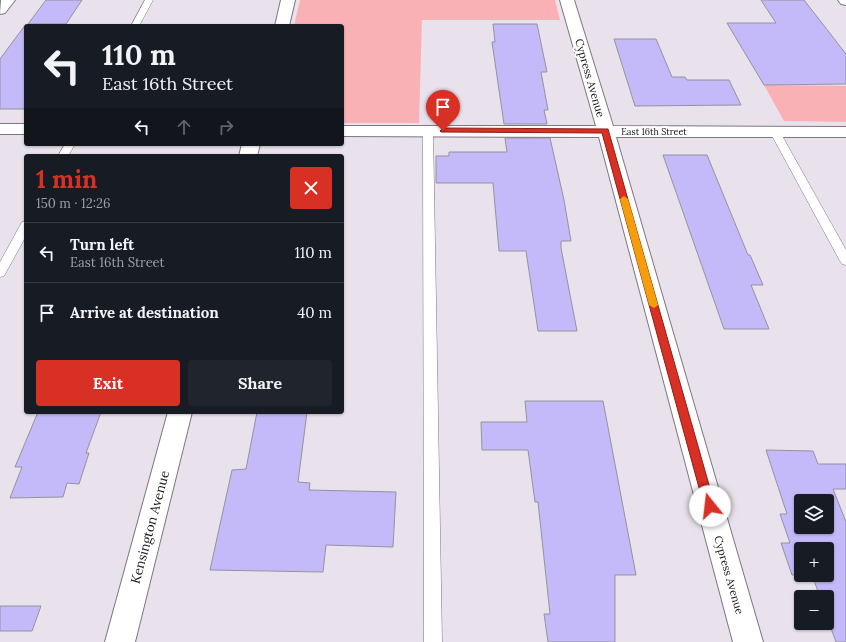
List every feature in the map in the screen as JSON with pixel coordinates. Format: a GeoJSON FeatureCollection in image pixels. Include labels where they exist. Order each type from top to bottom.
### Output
{"type":"FeatureCollection","features":[{"type":"Feature","properties":{"kind":"street"},"geometry":{"type":"LineString","coordinates":[[0,10],[8,0]]}},
{"type":"Feature","properties":{"kind":"street"},"geometry":{"type":"LineString","coordinates":[[282,24],[288,0]]}},
{"type":"Feature","properties":{"kind":"street","name":"Cypress Avenue"},"geometry":{"type":"LineString","coordinates":[[567,0],[748,642]]}},
{"type":"Feature","properties":{"kind":"street"},"geometry":{"type":"LineString","coordinates":[[0,129],[24,129]]}},
{"type":"Feature","properties":{"kind":"street","name":"East 16th Street"},"geometry":{"type":"LineString","coordinates":[[344,131],[846,132]]}},
{"type":"Feature","properties":{"kind":"street","name":"Kensington Avenue"},"geometry":{"type":"LineString","coordinates":[[120,642],[179,414]]}},
{"type":"Feature","properties":{"kind":"lane"},"geometry":{"type":"LineString","coordinates":[[136,24],[149,0]]}},
{"type":"Feature","properties":{"kind":"lane"},"geometry":{"type":"LineString","coordinates":[[428,131],[433,642]]}},
{"type":"Feature","properties":{"kind":"lane"},"geometry":{"type":"LineString","coordinates":[[775,132],[846,261]]}},
{"type":"Feature","properties":{"kind":"lane"},"geometry":{"type":"LineString","coordinates":[[0,273],[24,229]]}},
{"type":"Feature","properties":{"kind":"shaded area"},"geometry":{"type":"Polygon","coordinates":[[[300,0],[555,0],[560,20],[422,20],[419,123],[344,123],[344,24],[294,24],[300,0]]]}},
{"type":"Feature","properties":{"kind":"shaded area"},"geometry":{"type":"Polygon","coordinates":[[[764,85],[846,86],[846,122],[784,121],[764,85]]]}},
{"type":"Feature","properties":{"kind":"building"},"geometry":{"type":"Polygon","coordinates":[[[46,0],[82,0],[66,24],[28,24],[46,0]]]}},
{"type":"Feature","properties":{"kind":"building"},"geometry":{"type":"Polygon","coordinates":[[[761,0],[804,0],[846,54],[846,84],[764,85],[727,23],[776,23],[761,0]]]}},
{"type":"Feature","properties":{"kind":"building"},"geometry":{"type":"Polygon","coordinates":[[[493,24],[537,24],[547,72],[541,72],[548,110],[544,110],[547,124],[504,124],[492,42],[495,42],[493,24]]]}},
{"type":"Feature","properties":{"kind":"building"},"geometry":{"type":"Polygon","coordinates":[[[24,27],[24,109],[0,109],[0,59],[24,27]]]}},
{"type":"Feature","properties":{"kind":"building"},"geometry":{"type":"Polygon","coordinates":[[[614,39],[656,39],[672,77],[685,77],[687,80],[729,80],[741,105],[635,106],[614,39]]]}},
{"type":"Feature","properties":{"kind":"building"},"geometry":{"type":"Polygon","coordinates":[[[505,138],[550,138],[564,200],[571,241],[561,241],[561,248],[577,331],[538,331],[526,251],[499,251],[493,183],[436,183],[436,156],[449,156],[449,152],[507,152],[505,138]]]}},
{"type":"Feature","properties":{"kind":"building"},"geometry":{"type":"Polygon","coordinates":[[[663,155],[707,155],[748,255],[750,255],[763,285],[751,285],[769,329],[724,329],[663,155]]]}},
{"type":"Feature","properties":{"kind":"building"},"geometry":{"type":"Polygon","coordinates":[[[525,401],[603,401],[636,575],[615,575],[615,642],[548,642],[544,614],[550,614],[538,502],[535,502],[528,450],[482,450],[481,422],[527,422],[525,401]]]}},
{"type":"Feature","properties":{"kind":"building"},"geometry":{"type":"Polygon","coordinates":[[[37,414],[100,414],[86,453],[89,453],[79,484],[67,483],[63,497],[10,498],[22,467],[15,467],[37,414]]]}},
{"type":"Feature","properties":{"kind":"building"},"geometry":{"type":"Polygon","coordinates":[[[257,414],[307,414],[298,482],[310,483],[309,490],[396,492],[393,547],[326,545],[323,572],[210,570],[232,470],[246,469],[257,414]]]}},
{"type":"Feature","properties":{"kind":"building"},"geometry":{"type":"Polygon","coordinates":[[[766,450],[813,451],[818,464],[846,464],[846,489],[833,489],[846,522],[846,642],[836,642],[832,630],[834,630],[834,590],[817,590],[815,582],[834,582],[834,542],[794,542],[794,575],[792,575],[781,543],[790,543],[780,514],[787,514],[766,450]]]}},
{"type":"Feature","properties":{"kind":"building"},"geometry":{"type":"Polygon","coordinates":[[[0,606],[41,606],[32,631],[0,631],[0,606]]]}},
{"type":"Feature","properties":{"kind":"slow traffic"},"geometry":{"type":"LineString","coordinates":[[624,199],[654,305]]}},
{"type":"Feature","properties":{"kind":"route"},"geometry":{"type":"LineString","coordinates":[[443,131],[605,131],[710,506]]}}]}
